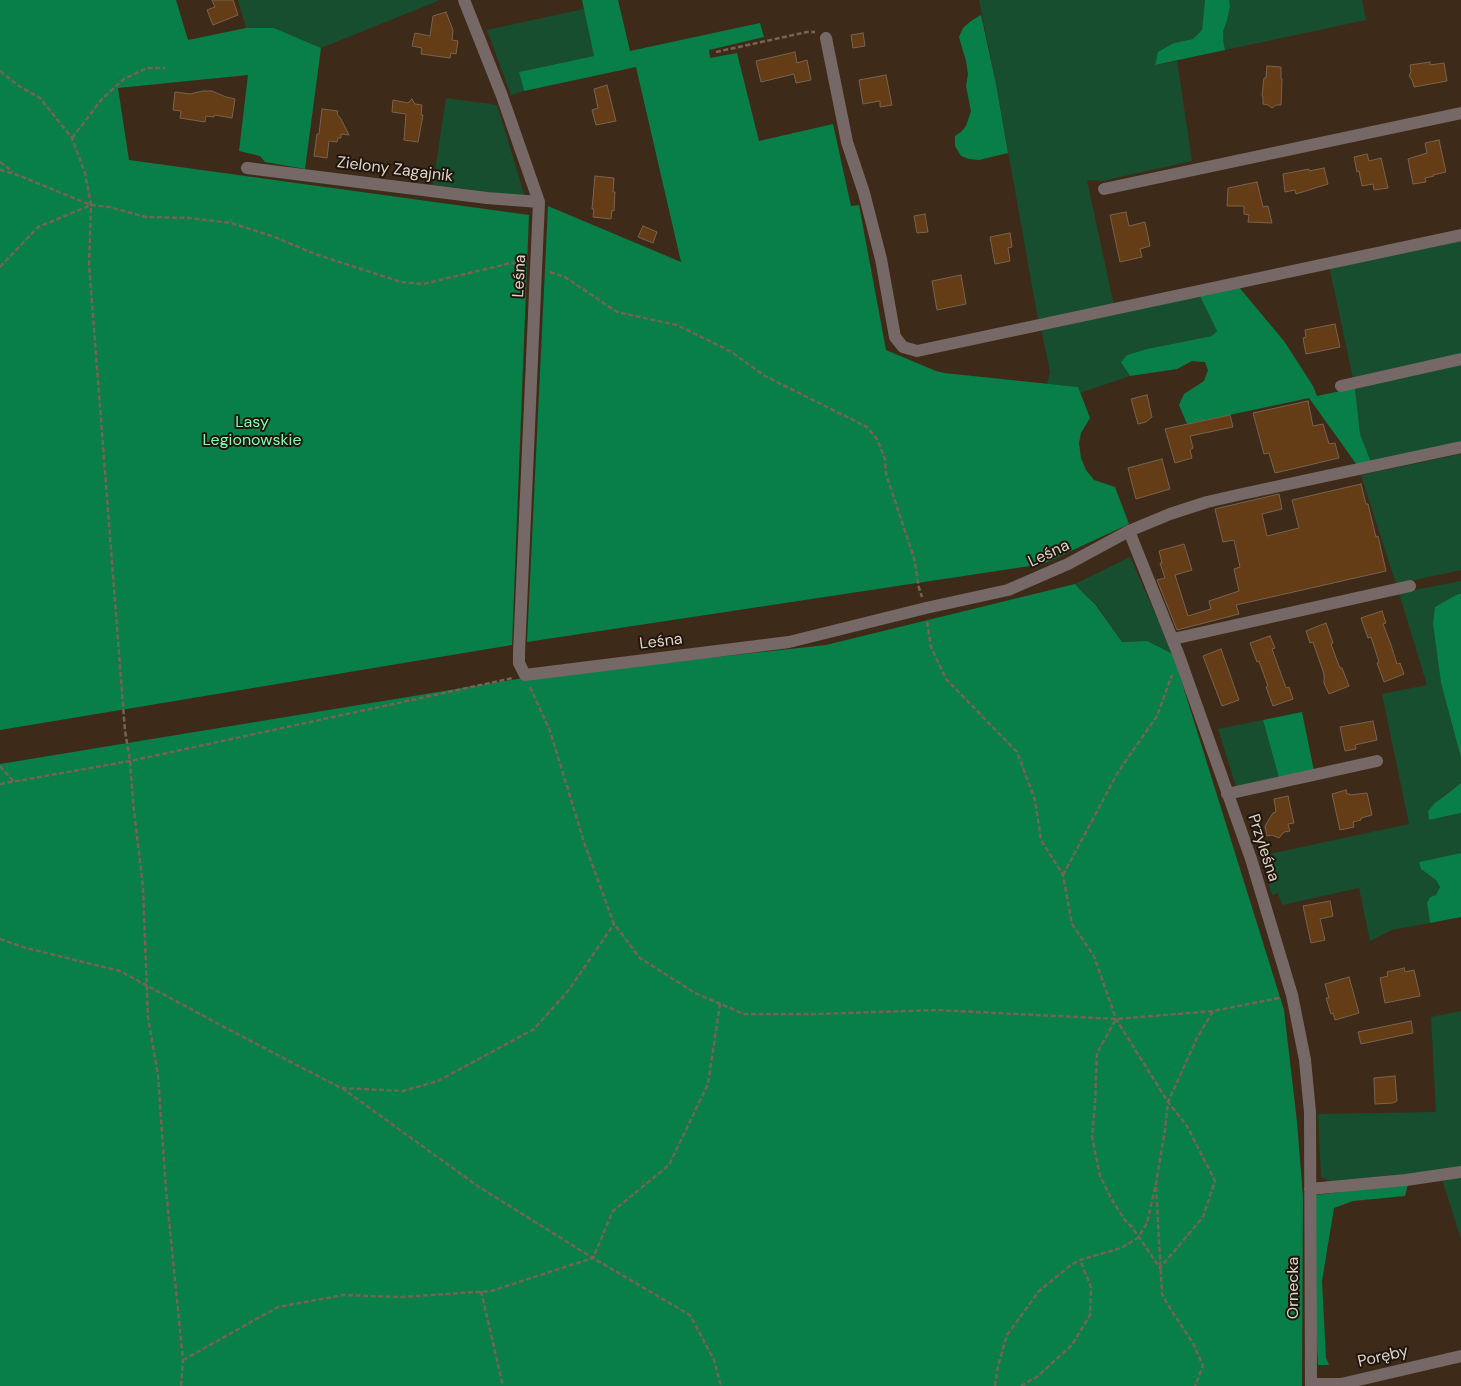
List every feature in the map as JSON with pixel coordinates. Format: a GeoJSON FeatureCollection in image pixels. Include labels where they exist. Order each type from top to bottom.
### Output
{"type":"FeatureCollection","features":[{"type":"Feature","properties":{"kind":"street","name":"Leśna"},"geometry":{"type":"LineString","coordinates":[[464,0],[502,96],[539,202],[519,663],[525,675],[789,642],[1008,590],[1068,564],[1129,531],[1170,514],[1207,502],[1461,447]]}},
{"type":"Feature","properties":{"kind":"street"},"geometry":{"type":"LineString","coordinates":[[826,38],[847,142],[864,193],[880,259],[895,337],[903,347],[917,351],[1461,235]]}},
{"type":"Feature","properties":{"kind":"street"},"geometry":{"type":"LineString","coordinates":[[1104,189],[1461,113]]}},
{"type":"Feature","properties":{"kind":"street","name":"Zielony Zagajnik"},"geometry":{"type":"LineString","coordinates":[[247,168],[487,198],[539,202]]}},
{"type":"Feature","properties":{"kind":"street"},"geometry":{"type":"LineString","coordinates":[[1341,386],[1461,359]]}},
{"type":"Feature","properties":{"kind":"street","name":"Przyleśna"},"geometry":{"type":"LineString","coordinates":[[1129,531],[1173,639],[1251,859],[1292,995],[1305,1060],[1310,1112],[1310,1189]]}},
{"type":"Feature","properties":{"kind":"street"},"geometry":{"type":"LineString","coordinates":[[1173,639],[1410,586]]}},
{"type":"Feature","properties":{"kind":"street"},"geometry":{"type":"LineString","coordinates":[[1227,794],[1377,761]]}},
{"type":"Feature","properties":{"kind":"street"},"geometry":{"type":"LineString","coordinates":[[1310,1189],[1396,1181],[1461,1172]]}},
{"type":"Feature","properties":{"kind":"street","name":"Ornecka"},"geometry":{"type":"LineString","coordinates":[[1310,1189],[1311,1385]]}},
{"type":"Feature","properties":{"kind":"street","name":"Poręby"},"geometry":{"type":"LineString","coordinates":[[1311,1385],[1341,1384],[1461,1356]]}},
{"type":"Feature","properties":{"kind":"path"},"geometry":{"type":"LineString","coordinates":[[716,52],[807,32],[817,32],[826,38]]}},
{"type":"Feature","properties":{"kind":"path"},"geometry":{"type":"LineString","coordinates":[[72,138],[102,99],[124,79],[148,68],[165,68]]}},
{"type":"Feature","properties":{"kind":"path"},"geometry":{"type":"LineString","coordinates":[[0,71],[19,86],[40,98],[72,138],[85,173],[91,205],[89,264],[125,731],[130,761],[143,888],[148,1018],[158,1075],[166,1190],[183,1360],[181,1386]]}},
{"type":"Feature","properties":{"kind":"path"},"geometry":{"type":"LineString","coordinates":[[0,162],[15,174]]}},
{"type":"Feature","properties":{"kind":"path"},"geometry":{"type":"LineString","coordinates":[[0,267],[38,227],[91,205]]}},
{"type":"Feature","properties":{"kind":"path"},"geometry":{"type":"LineString","coordinates":[[926,608],[931,647],[946,679],[1016,752],[1035,800],[1041,840],[1063,875],[1072,924],[1094,956],[1116,1019],[1168,1102],[1187,1126],[1214,1180],[1203,1217],[1160,1268]]}},
{"type":"Feature","properties":{"kind":"path"},"geometry":{"type":"LineString","coordinates":[[1063,875],[1118,772],[1157,716],[1179,656]]}},
{"type":"Feature","properties":{"kind":"path"},"geometry":{"type":"LineString","coordinates":[[0,784],[130,761],[525,675],[550,731],[584,842],[614,924],[640,958],[695,993],[720,1004],[744,1014],[936,1010],[1116,1019],[1213,1011],[1292,995]]}},
{"type":"Feature","properties":{"kind":"path"},"geometry":{"type":"LineString","coordinates":[[0,766],[14,782]]}},
{"type":"Feature","properties":{"kind":"path"},"geometry":{"type":"LineString","coordinates":[[341,1088],[403,1091],[438,1081],[534,1029],[568,991],[614,924]]}},
{"type":"Feature","properties":{"kind":"path"},"geometry":{"type":"LineString","coordinates":[[0,939],[26,948],[120,970],[341,1088],[479,1187],[690,1316],[714,1360],[721,1386]]}},
{"type":"Feature","properties":{"kind":"path"},"geometry":{"type":"LineString","coordinates":[[183,1360],[278,1307],[343,1295],[400,1296],[491,1291],[593,1258],[613,1211],[670,1165],[708,1084],[720,1004]]}},
{"type":"Feature","properties":{"kind":"path"},"geometry":{"type":"LineString","coordinates":[[995,1386],[998,1366],[1007,1335],[1039,1291],[1071,1264],[1121,1248],[1138,1238],[1147,1223],[1156,1183],[1168,1102],[1213,1011]]}},
{"type":"Feature","properties":{"kind":"path"},"geometry":{"type":"LineString","coordinates":[[1116,1019],[1096,1053],[1092,1137],[1100,1176],[1124,1219],[1132,1227],[1160,1268]]}},
{"type":"Feature","properties":{"kind":"path"},"geometry":{"type":"LineString","coordinates":[[1156,1183],[1162,1294],[1193,1343],[1203,1366],[1195,1386]]}},
{"type":"Feature","properties":{"kind":"path"},"geometry":{"type":"LineString","coordinates":[[1021,1386],[1038,1376],[1072,1345],[1090,1315],[1091,1287],[1080,1260]]}},
{"type":"Feature","properties":{"kind":"path"},"geometry":{"type":"LineString","coordinates":[[481,1292],[503,1386]]}},
{"type":"Feature","properties":{"kind":"green space","name":"Lasy Legionowskie"},"geometry":{"type":"Polygon","coordinates":[[[0,0],[176,0],[188,40],[246,28],[274,28],[321,48],[305,169],[265,162],[260,156],[239,151],[248,75],[118,88],[129,160],[529,215],[512,645],[0,730],[0,0]]]}},
{"type":"Feature","properties":{"kind":"green space"},"geometry":{"type":"Polygon","coordinates":[[[238,0],[440,0],[321,48],[274,28],[246,28],[238,0]]]}},
{"type":"Feature","properties":{"kind":"green space"},"geometry":{"type":"Polygon","coordinates":[[[582,0],[618,0],[630,51],[760,23],[764,37],[709,50],[710,58],[737,53],[759,141],[833,124],[851,206],[859,205],[886,350],[944,373],[1078,387],[1090,418],[1081,433],[1079,443],[1081,458],[1086,470],[1094,480],[1115,487],[1129,524],[1043,564],[527,642],[548,206],[681,262],[636,67],[524,91],[519,72],[594,56],[582,0]]]}},
{"type":"Feature","properties":{"kind":"green space"},"geometry":{"type":"Polygon","coordinates":[[[979,0],[1205,0],[1202,30],[1193,39],[1174,43],[1156,65],[1177,61],[1192,161],[1102,181],[1087,180],[1114,306],[1038,319],[979,0]]]}},
{"type":"Feature","properties":{"kind":"green space"},"geometry":{"type":"Polygon","coordinates":[[[1205,0],[1229,0],[1230,6],[1223,32],[1225,50],[1155,65],[1158,52],[1174,43],[1193,39],[1202,30],[1205,0]]]}},
{"type":"Feature","properties":{"kind":"green space"},"geometry":{"type":"Polygon","coordinates":[[[1229,0],[1362,0],[1366,20],[1225,50],[1223,32],[1230,6],[1229,0]]]}},
{"type":"Feature","properties":{"kind":"green space"},"geometry":{"type":"Polygon","coordinates":[[[584,9],[594,56],[519,72],[524,91],[511,95],[487,30],[584,9]]]}},
{"type":"Feature","properties":{"kind":"green space"},"geometry":{"type":"Polygon","coordinates":[[[981,15],[1008,153],[979,160],[961,156],[955,146],[955,136],[966,126],[971,111],[966,86],[968,74],[966,61],[959,37],[963,28],[981,15]]]}},
{"type":"Feature","properties":{"kind":"green space"},"geometry":{"type":"Polygon","coordinates":[[[446,98],[497,105],[525,197],[433,185],[446,98]]]}},
{"type":"Feature","properties":{"kind":"green space"},"geometry":{"type":"Polygon","coordinates":[[[1461,239],[1461,354],[1353,378],[1329,266],[1461,239]]]}},
{"type":"Feature","properties":{"kind":"green space"},"geometry":{"type":"Polygon","coordinates":[[[1238,286],[1284,341],[1313,386],[1317,396],[1355,388],[1360,434],[1371,462],[1357,465],[1309,398],[1187,424],[1179,405],[1184,394],[1204,381],[1208,370],[1205,362],[1192,361],[1177,369],[1130,376],[1121,362],[1127,355],[1212,336],[1217,331],[1199,294],[1238,286]]]}},
{"type":"Feature","properties":{"kind":"green space"},"geometry":{"type":"Polygon","coordinates":[[[1199,294],[1217,331],[1212,336],[1127,355],[1121,362],[1130,376],[1080,393],[1078,387],[1047,384],[1050,372],[1041,328],[1199,294]]]}},
{"type":"Feature","properties":{"kind":"green space"},"geometry":{"type":"Polygon","coordinates":[[[1461,364],[1461,441],[1371,462],[1360,434],[1355,388],[1461,364]]]}},
{"type":"Feature","properties":{"kind":"green space"},"geometry":{"type":"Polygon","coordinates":[[[1461,454],[1461,570],[1396,584],[1361,475],[1461,454]]]}},
{"type":"Feature","properties":{"kind":"green space"},"geometry":{"type":"Polygon","coordinates":[[[1130,557],[1173,654],[1147,641],[1122,642],[1096,604],[1075,584],[1130,557]]]}},
{"type":"Feature","properties":{"kind":"green space"},"geometry":{"type":"Polygon","coordinates":[[[1461,581],[1461,594],[1435,607],[1433,624],[1441,683],[1461,758],[1461,783],[1444,795],[1428,811],[1429,820],[1461,813],[1461,853],[1419,862],[1421,869],[1436,880],[1440,887],[1436,895],[1430,897],[1427,903],[1430,923],[1392,930],[1370,941],[1359,888],[1282,905],[1278,893],[1272,895],[1260,856],[1409,824],[1382,694],[1427,685],[1399,593],[1461,581]]]}},
{"type":"Feature","properties":{"kind":"green space"},"geometry":{"type":"Polygon","coordinates":[[[1075,584],[1095,604],[1122,642],[1147,641],[1173,654],[1284,1010],[1297,1122],[1303,1197],[1302,1386],[0,1386],[0,764],[517,679],[826,645],[1075,584]]]}},
{"type":"Feature","properties":{"kind":"green space"},"geometry":{"type":"Polygon","coordinates":[[[1461,594],[1461,758],[1441,683],[1433,624],[1435,607],[1461,594]]]}},
{"type":"Feature","properties":{"kind":"green space"},"geometry":{"type":"Polygon","coordinates":[[[1302,712],[1314,771],[1279,778],[1263,720],[1302,712]]]}},
{"type":"Feature","properties":{"kind":"green space"},"geometry":{"type":"Polygon","coordinates":[[[1263,720],[1279,778],[1236,787],[1218,729],[1263,720]]]}},
{"type":"Feature","properties":{"kind":"green space"},"geometry":{"type":"Polygon","coordinates":[[[1461,783],[1461,813],[1429,820],[1428,811],[1435,803],[1461,783]]]}},
{"type":"Feature","properties":{"kind":"green space"},"geometry":{"type":"Polygon","coordinates":[[[1461,853],[1461,917],[1430,923],[1427,903],[1430,897],[1436,895],[1440,887],[1436,880],[1421,869],[1419,862],[1461,853]]]}},
{"type":"Feature","properties":{"kind":"green space"},"geometry":{"type":"Polygon","coordinates":[[[1461,1011],[1461,1168],[1337,1184],[1321,1177],[1318,1114],[1436,1112],[1431,1017],[1461,1011]]]}},
{"type":"Feature","properties":{"kind":"green space"},"geometry":{"type":"Polygon","coordinates":[[[1461,1177],[1461,1239],[1442,1179],[1461,1177]]]}},
{"type":"Feature","properties":{"kind":"green space"},"geometry":{"type":"Polygon","coordinates":[[[1408,1184],[1405,1196],[1353,1201],[1334,1208],[1322,1281],[1326,1358],[1329,1365],[1318,1365],[1316,1331],[1316,1195],[1408,1184]]]}},
{"type":"Feature","properties":{"kind":"building"},"geometry":{"type":"Polygon","coordinates":[[[212,0],[233,0],[238,15],[213,25],[207,10],[215,7],[212,0]]]}},
{"type":"Feature","properties":{"kind":"building"},"geometry":{"type":"Polygon","coordinates":[[[446,12],[453,30],[452,40],[458,41],[456,54],[451,53],[450,58],[421,54],[422,48],[412,46],[415,33],[430,36],[433,16],[446,12]]]}},
{"type":"Feature","properties":{"kind":"building"},"geometry":{"type":"Polygon","coordinates":[[[863,33],[865,46],[853,48],[851,35],[863,33]]]}},
{"type":"Feature","properties":{"kind":"building"},"geometry":{"type":"Polygon","coordinates":[[[795,52],[797,63],[807,60],[811,80],[796,83],[794,74],[761,82],[756,61],[795,52]]]}},
{"type":"Feature","properties":{"kind":"building"},"geometry":{"type":"Polygon","coordinates":[[[1430,62],[1430,65],[1444,63],[1447,81],[1414,87],[1409,76],[1411,72],[1410,65],[1430,62]]]}},
{"type":"Feature","properties":{"kind":"building"},"geometry":{"type":"Polygon","coordinates":[[[1267,66],[1281,67],[1281,105],[1276,105],[1272,108],[1263,104],[1262,96],[1267,66]]]}},
{"type":"Feature","properties":{"kind":"building"},"geometry":{"type":"Polygon","coordinates":[[[886,75],[892,105],[880,107],[880,101],[863,104],[859,80],[886,75]]]}},
{"type":"Feature","properties":{"kind":"building"},"geometry":{"type":"Polygon","coordinates":[[[607,85],[616,121],[596,125],[592,110],[598,108],[594,89],[607,85]]]}},
{"type":"Feature","properties":{"kind":"building"},"geometry":{"type":"Polygon","coordinates":[[[212,91],[235,99],[232,118],[215,115],[214,117],[206,116],[205,122],[180,118],[181,111],[173,110],[175,92],[190,94],[212,91]]]}},
{"type":"Feature","properties":{"kind":"building"},"geometry":{"type":"Polygon","coordinates":[[[412,99],[415,104],[422,105],[421,115],[423,115],[418,142],[404,140],[406,114],[392,112],[393,100],[408,103],[412,99]]]}},
{"type":"Feature","properties":{"kind":"building"},"geometry":{"type":"Polygon","coordinates":[[[322,109],[338,111],[337,114],[349,135],[341,134],[341,138],[338,138],[337,142],[329,141],[327,158],[314,156],[322,109]]]}},
{"type":"Feature","properties":{"kind":"building"},"geometry":{"type":"Polygon","coordinates":[[[1439,140],[1446,172],[1425,178],[1426,182],[1413,184],[1408,159],[1427,153],[1425,143],[1439,140]]]}},
{"type":"Feature","properties":{"kind":"building"},"geometry":{"type":"Polygon","coordinates":[[[1367,154],[1369,161],[1381,158],[1388,188],[1374,190],[1373,184],[1362,186],[1354,157],[1367,154]]]}},
{"type":"Feature","properties":{"kind":"building"},"geometry":{"type":"Polygon","coordinates":[[[1324,168],[1328,184],[1296,194],[1295,190],[1285,192],[1283,174],[1324,168]]]}},
{"type":"Feature","properties":{"kind":"building"},"geometry":{"type":"Polygon","coordinates":[[[595,176],[614,178],[614,211],[612,210],[611,219],[593,217],[595,176]]]}},
{"type":"Feature","properties":{"kind":"building"},"geometry":{"type":"Polygon","coordinates":[[[1257,182],[1263,207],[1268,206],[1272,223],[1248,222],[1249,215],[1244,214],[1244,206],[1227,206],[1228,188],[1257,182]]]}},
{"type":"Feature","properties":{"kind":"building"},"geometry":{"type":"Polygon","coordinates":[[[1126,212],[1129,226],[1145,222],[1150,246],[1140,249],[1142,257],[1120,262],[1110,215],[1126,212]]]}},
{"type":"Feature","properties":{"kind":"building"},"geometry":{"type":"Polygon","coordinates":[[[925,214],[928,232],[917,233],[914,216],[925,214]]]}},
{"type":"Feature","properties":{"kind":"building"},"geometry":{"type":"Polygon","coordinates":[[[643,226],[657,232],[653,243],[638,237],[643,226]]]}},
{"type":"Feature","properties":{"kind":"building"},"geometry":{"type":"Polygon","coordinates":[[[1010,233],[1012,247],[1008,248],[1010,261],[995,264],[990,237],[1010,233]]]}},
{"type":"Feature","properties":{"kind":"building"},"geometry":{"type":"Polygon","coordinates":[[[961,275],[966,304],[937,310],[932,281],[961,275]]]}},
{"type":"Feature","properties":{"kind":"building"},"geometry":{"type":"Polygon","coordinates":[[[1335,324],[1340,347],[1306,354],[1303,338],[1306,337],[1305,330],[1335,324]]]}},
{"type":"Feature","properties":{"kind":"building"},"geometry":{"type":"Polygon","coordinates":[[[1147,395],[1152,417],[1146,422],[1138,424],[1131,399],[1147,395]]]}},
{"type":"Feature","properties":{"kind":"building"},"geometry":{"type":"Polygon","coordinates":[[[1308,401],[1313,426],[1323,424],[1329,444],[1335,443],[1339,458],[1275,473],[1269,453],[1264,454],[1253,413],[1308,401]]]}},
{"type":"Feature","properties":{"kind":"building"},"geometry":{"type":"Polygon","coordinates":[[[1230,415],[1233,427],[1190,436],[1193,448],[1190,450],[1192,458],[1175,463],[1165,429],[1230,415]]]}},
{"type":"Feature","properties":{"kind":"building"},"geometry":{"type":"Polygon","coordinates":[[[1162,459],[1170,489],[1136,499],[1128,468],[1162,459]]]}},
{"type":"Feature","properties":{"kind":"building"},"geometry":{"type":"Polygon","coordinates":[[[1361,484],[1376,537],[1378,536],[1386,571],[1236,605],[1239,614],[1177,630],[1157,580],[1165,578],[1160,563],[1162,563],[1159,551],[1184,544],[1192,570],[1175,575],[1188,616],[1211,609],[1209,601],[1239,591],[1234,569],[1240,567],[1234,540],[1223,542],[1215,509],[1279,494],[1282,509],[1262,514],[1267,536],[1299,528],[1292,500],[1361,484]]]}},
{"type":"Feature","properties":{"kind":"building"},"geometry":{"type":"Polygon","coordinates":[[[1382,611],[1386,623],[1383,624],[1397,664],[1400,663],[1404,674],[1384,682],[1371,637],[1368,638],[1361,618],[1382,611]]]}},
{"type":"Feature","properties":{"kind":"building"},"geometry":{"type":"Polygon","coordinates":[[[1326,623],[1335,655],[1349,686],[1329,694],[1324,683],[1324,674],[1313,642],[1310,643],[1306,631],[1326,623]]]}},
{"type":"Feature","properties":{"kind":"building"},"geometry":{"type":"Polygon","coordinates":[[[1270,636],[1275,648],[1272,649],[1286,688],[1289,687],[1293,699],[1273,706],[1259,661],[1257,662],[1250,643],[1270,636]]]}},
{"type":"Feature","properties":{"kind":"building"},"geometry":{"type":"Polygon","coordinates":[[[1221,649],[1239,700],[1222,706],[1203,656],[1221,649]]]}},
{"type":"Feature","properties":{"kind":"building"},"geometry":{"type":"Polygon","coordinates":[[[1373,721],[1377,740],[1355,745],[1356,749],[1345,751],[1340,727],[1373,721]]]}},
{"type":"Feature","properties":{"kind":"building"},"geometry":{"type":"Polygon","coordinates":[[[1346,790],[1347,794],[1350,795],[1367,793],[1372,815],[1353,822],[1354,827],[1340,830],[1332,794],[1346,790]]]}},
{"type":"Feature","properties":{"kind":"building"},"geometry":{"type":"Polygon","coordinates":[[[1288,796],[1294,823],[1288,824],[1290,831],[1284,832],[1279,838],[1272,835],[1267,836],[1265,826],[1273,813],[1276,812],[1274,799],[1288,796]]]}},
{"type":"Feature","properties":{"kind":"building"},"geometry":{"type":"Polygon","coordinates":[[[1330,901],[1333,916],[1320,919],[1325,940],[1311,943],[1303,906],[1330,901]]]}},
{"type":"Feature","properties":{"kind":"building"},"geometry":{"type":"Polygon","coordinates":[[[1404,968],[1405,972],[1414,970],[1420,996],[1385,1003],[1380,978],[1388,976],[1387,972],[1404,968]]]}},
{"type":"Feature","properties":{"kind":"building"},"geometry":{"type":"Polygon","coordinates":[[[1349,977],[1359,1013],[1335,1020],[1326,998],[1329,998],[1325,984],[1349,977]]]}},
{"type":"Feature","properties":{"kind":"building"},"geometry":{"type":"Polygon","coordinates":[[[1411,1021],[1413,1033],[1361,1044],[1358,1032],[1411,1021]]]}},
{"type":"Feature","properties":{"kind":"building"},"geometry":{"type":"Polygon","coordinates":[[[1395,1076],[1397,1101],[1375,1104],[1374,1078],[1395,1076]]]}}]}
